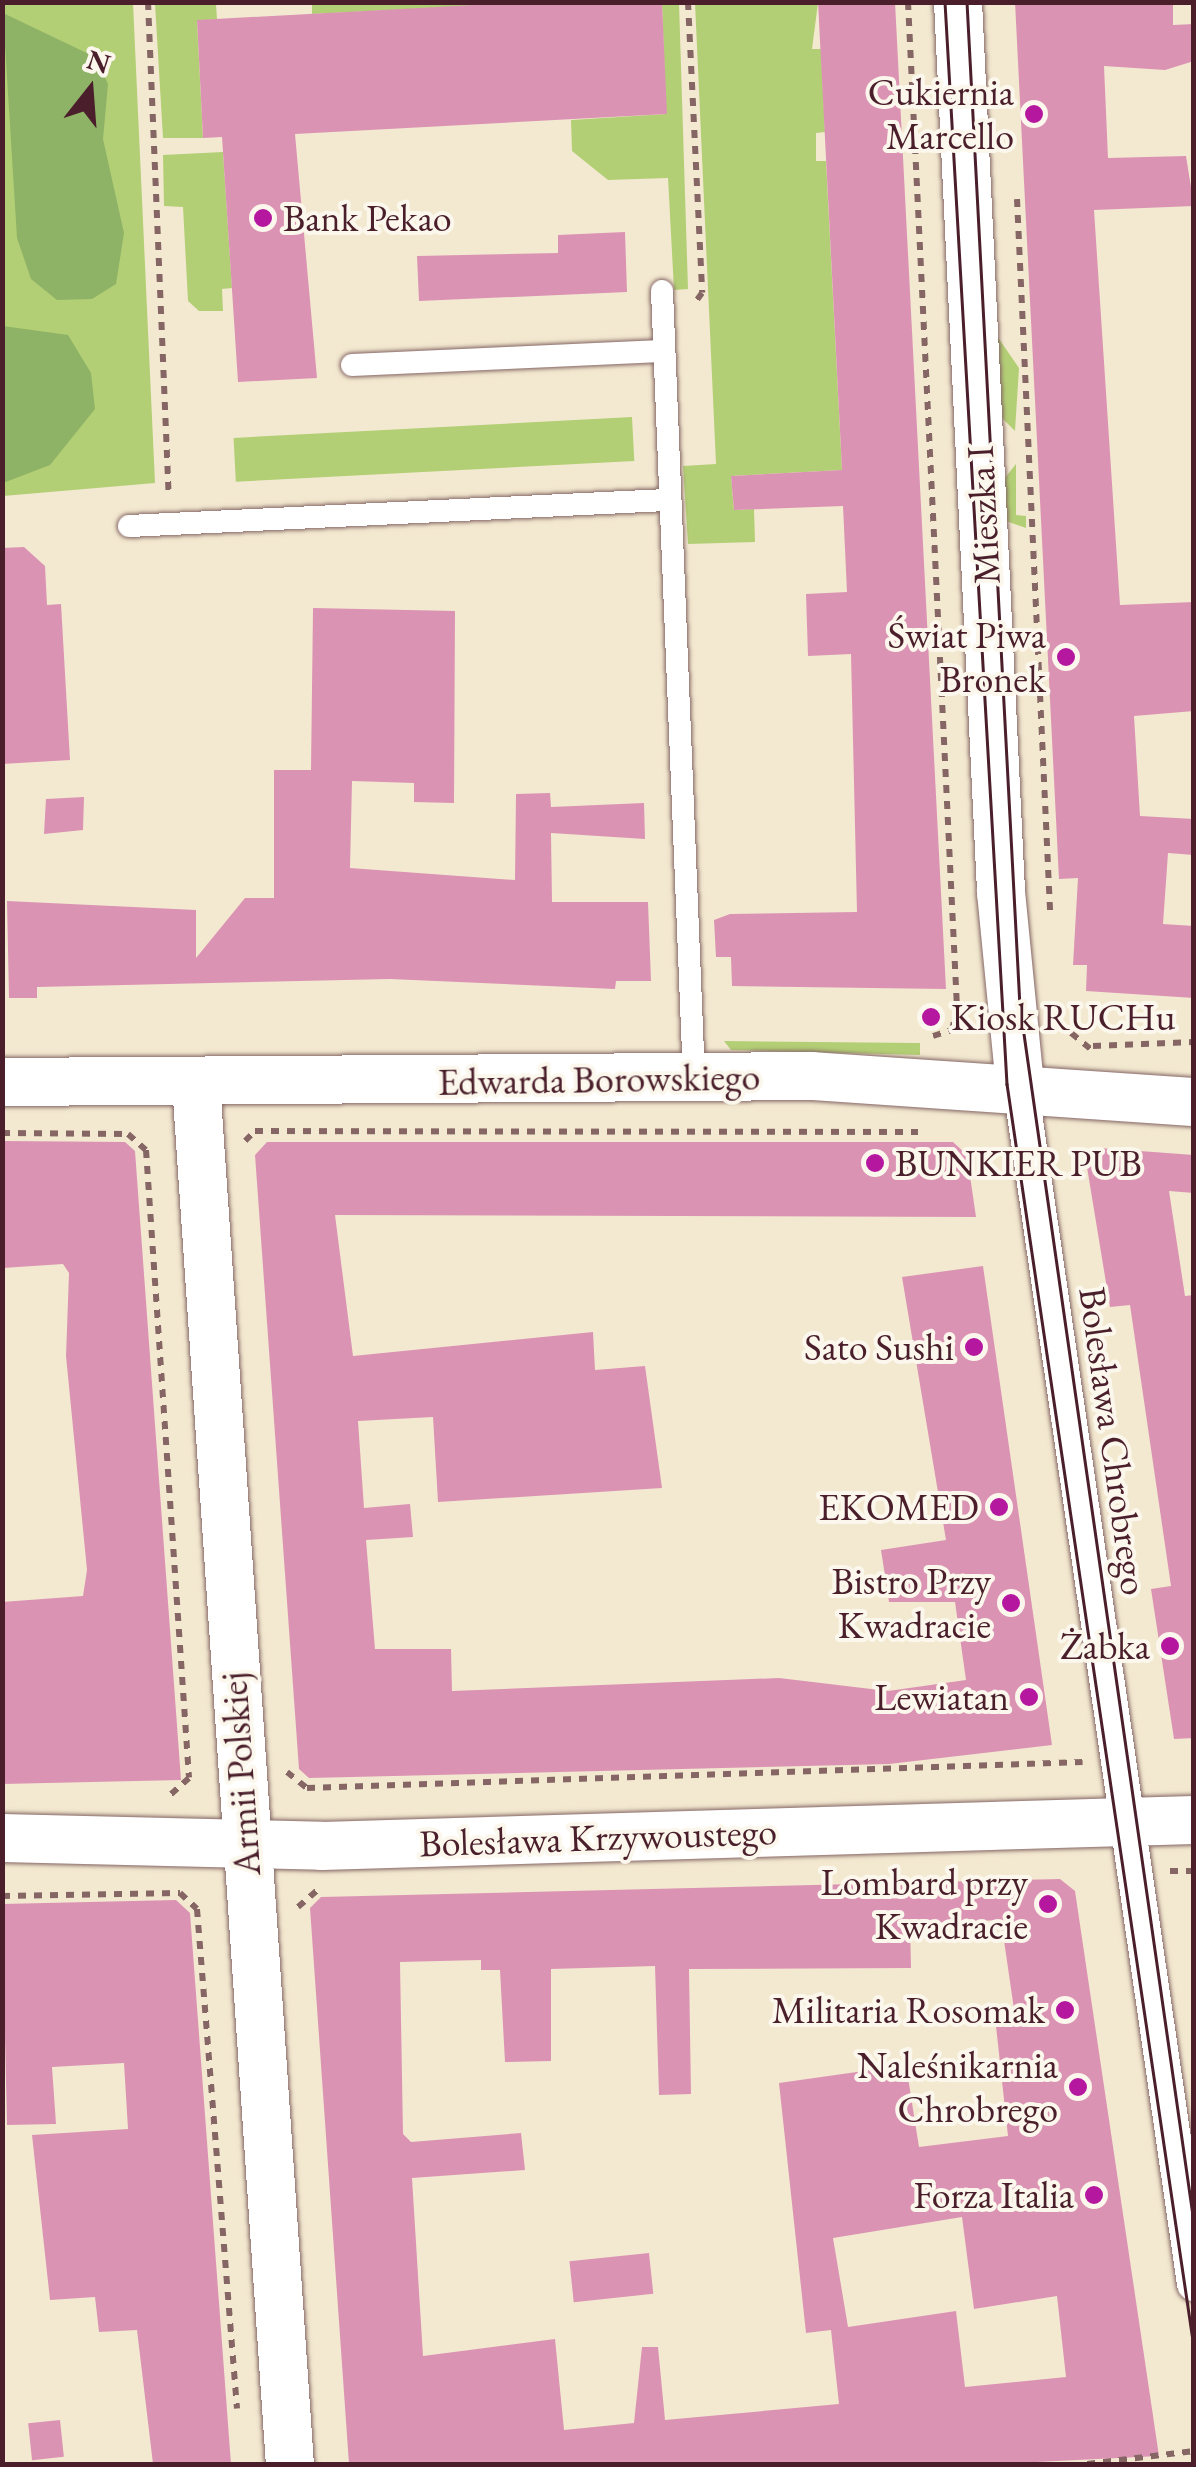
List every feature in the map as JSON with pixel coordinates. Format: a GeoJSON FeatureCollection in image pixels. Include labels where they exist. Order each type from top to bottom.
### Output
{"type":"FeatureCollection","features":[{"type":"Feature","properties":{"kind":"street","name":"Mieszka I"},"geometry":{"type":"LineString","coordinates":[[958,2],[1001,892],[1020,1086]]}},
{"type":"Feature","properties":{"kind":"street","name":"Edwarda Borowskiego"},"geometry":{"type":"LineString","coordinates":[[2,1082],[694,1078],[1020,1086],[1194,1102]]}},
{"type":"Feature","properties":{"kind":"street","name":"Armii Polskiej"},"geometry":{"type":"LineString","coordinates":[[196,1083],[290,2464]]}},
{"type":"Feature","properties":{"kind":"street","name":"Bolesława Chrobrego"},"geometry":{"type":"LineString","coordinates":[[1020,1086],[1194,2283]]}},
{"type":"Feature","properties":{"kind":"street","name":"Bolesława Krzywoustego"},"geometry":{"type":"LineString","coordinates":[[2,1838],[245,1841],[1194,1820]]}},
{"type":"Feature","properties":{"kind":"lane"},"geometry":{"type":"LineString","coordinates":[[662,291],[666,500],[694,1078]]}},
{"type":"Feature","properties":{"kind":"lane"},"geometry":{"type":"LineString","coordinates":[[352,365],[662,351]]}},
{"type":"Feature","properties":{"kind":"lane"},"geometry":{"type":"LineString","coordinates":[[129,526],[666,500]]}},
{"type":"Feature","properties":{"kind":"path"},"geometry":{"type":"LineString","coordinates":[[148,2],[168,476]]}},
{"type":"Feature","properties":{"kind":"path"},"geometry":{"type":"LineString","coordinates":[[662,351],[702,293],[688,2]]}},
{"type":"Feature","properties":{"kind":"path"},"geometry":{"type":"LineString","coordinates":[[908,2],[957,1008]]}},
{"type":"Feature","properties":{"kind":"path"},"geometry":{"type":"LineString","coordinates":[[1016,186],[1047,916]]}},
{"type":"Feature","properties":{"kind":"path"},"geometry":{"type":"LineString","coordinates":[[1094,1046],[1194,1042]]}},
{"type":"Feature","properties":{"kind":"path"},"geometry":{"type":"LineString","coordinates":[[243,1157],[255,1131],[940,1132]]}},
{"type":"Feature","properties":{"kind":"path"},"geometry":{"type":"LineString","coordinates":[[2,1133],[128,1134],[146,1150],[189,1778],[158,1796]]}},
{"type":"Feature","properties":{"kind":"path"},"geometry":{"type":"LineString","coordinates":[[286,1762],[307,1788],[1116,1760]]}},
{"type":"Feature","properties":{"kind":"path"},"geometry":{"type":"LineString","coordinates":[[1131,1869],[1194,1871]]}},
{"type":"Feature","properties":{"kind":"path"},"geometry":{"type":"LineString","coordinates":[[298,1918],[298,1906],[332,1886]]}},
{"type":"Feature","properties":{"kind":"path"},"geometry":{"type":"LineString","coordinates":[[2,1896],[180,1893],[197,1909],[238,2425]]}},
{"type":"Feature","properties":{"kind":"path"},"geometry":{"type":"LineString","coordinates":[[1086,2464],[1194,2451]]}},
{"type":"Feature","properties":{"kind":"green space"},"geometry":{"type":"Polygon","coordinates":[[[3,3],[133,3],[155,483],[3,496],[3,3]]]}},
{"type":"Feature","properties":{"kind":"green space"},"geometry":{"type":"Polygon","coordinates":[[[312,3],[528,3],[312,14],[312,3]]]}},
{"type":"Feature","properties":{"kind":"green space"},"geometry":{"type":"Polygon","coordinates":[[[662,3],[679,3],[688,289],[674,290],[668,178],[608,180],[572,151],[571,120],[666,114],[662,3]]]}},
{"type":"Feature","properties":{"kind":"green space"},"geometry":{"type":"Polygon","coordinates":[[[695,3],[818,3],[812,49],[821,49],[825,132],[816,133],[816,161],[826,161],[842,470],[731,476],[734,510],[754,509],[755,542],[688,544],[683,466],[716,464],[695,3]]]}},
{"type":"Feature","properties":{"kind":"green space"},"geometry":{"type":"Polygon","coordinates":[[[155,4],[216,4],[217,19],[197,21],[203,138],[163,138],[155,4]]]}},
{"type":"Feature","properties":{"kind":"green space"},"geometry":{"type":"Polygon","coordinates":[[[3,13],[95,57],[108,84],[103,139],[124,233],[116,284],[92,299],[57,300],[31,279],[17,238],[3,13]]]}},
{"type":"Feature","properties":{"kind":"green space"},"geometry":{"type":"Polygon","coordinates":[[[223,152],[232,288],[222,289],[223,311],[199,311],[188,301],[183,207],[164,206],[163,155],[223,152]]]}},
{"type":"Feature","properties":{"kind":"green space"},"geometry":{"type":"Polygon","coordinates":[[[3,326],[68,335],[91,373],[95,409],[50,465],[3,483],[3,326]]]}},
{"type":"Feature","properties":{"kind":"green space"},"geometry":{"type":"Polygon","coordinates":[[[997,336],[1019,368],[1015,431],[1001,417],[997,336]]]}},
{"type":"Feature","properties":{"kind":"green space"},"geometry":{"type":"Polygon","coordinates":[[[632,417],[634,461],[236,482],[234,438],[632,417]]]}},
{"type":"Feature","properties":{"kind":"green space"},"geometry":{"type":"Polygon","coordinates":[[[1016,464],[1016,515],[1026,516],[1026,528],[1006,521],[1004,479],[1016,464]]]}},
{"type":"Feature","properties":{"kind":"green space"},"geometry":{"type":"Polygon","coordinates":[[[724,1041],[920,1043],[920,1055],[731,1050],[724,1041]]]}},
{"type":"Feature","properties":{"kind":"building","name":"Bank Pekao"},"geometry":{"type":"Polygon","coordinates":[[[528,2],[662,2],[667,114],[295,134],[317,378],[238,382],[222,137],[203,138],[197,20],[528,2]]]}},
{"type":"Feature","properties":{"kind":"building"},"geometry":{"type":"Polygon","coordinates":[[[818,2],[895,2],[946,989],[732,986],[731,957],[716,957],[714,920],[730,914],[857,912],[851,654],[808,656],[806,594],[847,592],[843,506],[734,510],[731,476],[842,470],[818,2]]]}},
{"type":"Feature","properties":{"kind":"building"},"geometry":{"type":"Polygon","coordinates":[[[1015,2],[1173,2],[1173,25],[1194,24],[1194,61],[1165,70],[1104,66],[1108,158],[1186,156],[1194,206],[1094,210],[1120,605],[1194,602],[1194,711],[1134,716],[1140,816],[1194,819],[1194,855],[1168,853],[1163,924],[1194,926],[1194,998],[1086,991],[1087,965],[1073,965],[1078,878],[1059,879],[1015,2]]]}},
{"type":"Feature","properties":{"kind":"building"},"geometry":{"type":"Polygon","coordinates":[[[625,232],[627,292],[419,301],[417,256],[558,253],[558,235],[625,232]]]}},
{"type":"Feature","properties":{"kind":"building"},"geometry":{"type":"Polygon","coordinates":[[[24,547],[45,566],[47,605],[61,604],[70,760],[2,764],[2,548],[24,547]]]}},
{"type":"Feature","properties":{"kind":"building"},"geometry":{"type":"Polygon","coordinates":[[[313,608],[455,611],[454,803],[414,802],[414,783],[352,781],[350,868],[515,880],[516,794],[550,793],[551,807],[644,803],[645,839],[551,833],[552,902],[648,902],[651,981],[616,981],[615,989],[390,979],[37,987],[37,998],[9,998],[7,901],[196,910],[196,958],[245,898],[274,898],[274,770],[311,770],[313,608]]]}},
{"type":"Feature","properties":{"kind":"building"},"geometry":{"type":"Polygon","coordinates":[[[84,797],[83,830],[44,834],[46,799],[84,797]]]}},
{"type":"Feature","properties":{"kind":"building"},"geometry":{"type":"Polygon","coordinates":[[[3,1141],[125,1142],[135,1151],[181,1780],[2,1784],[2,1602],[83,1596],[87,1570],[66,1356],[69,1273],[63,1264],[3,1268],[3,1141]]]}},
{"type":"Feature","properties":{"kind":"building"},"geometry":{"type":"Polygon","coordinates":[[[267,1142],[953,1142],[967,1155],[976,1217],[335,1215],[353,1356],[593,1332],[595,1370],[645,1366],[662,1488],[438,1502],[433,1417],[358,1421],[364,1508],[410,1504],[413,1537],[366,1540],[375,1649],[451,1649],[452,1691],[779,1678],[888,1691],[966,1680],[955,1602],[889,1602],[881,1550],[946,1540],[902,1277],[983,1266],[1052,1745],[889,1764],[309,1778],[299,1769],[255,1155],[267,1142]]]}},
{"type":"Feature","properties":{"kind":"building"},"geometry":{"type":"Polygon","coordinates":[[[1099,1148],[1194,1155],[1194,1193],[1169,1191],[1185,1296],[1194,1295],[1194,1738],[1174,1739],[1151,1589],[1171,1586],[1130,1305],[1110,1307],[1086,1161],[1099,1148]]]}},
{"type":"Feature","properties":{"kind":"building"},"geometry":{"type":"Polygon","coordinates":[[[1060,1879],[1075,1891],[1159,2456],[996,2464],[349,2464],[310,1908],[321,1897],[1060,1879]],[[1001,1920],[910,1924],[911,1968],[689,1969],[691,2094],[659,2095],[655,1966],[551,1969],[551,2061],[505,2062],[500,1970],[481,1970],[481,1960],[400,1962],[403,2134],[411,2142],[521,2133],[525,2170],[412,2178],[423,2356],[555,2339],[564,2430],[634,2423],[642,2347],[658,2347],[665,2420],[839,2404],[831,2330],[806,2333],[779,2083],[906,2065],[919,2147],[1008,2136],[995,2017],[1015,2016],[1001,1920]],[[962,2217],[833,2238],[848,2327],[956,2311],[965,2387],[1066,2377],[1057,2296],[974,2309],[962,2217]]]}},
{"type":"Feature","properties":{"kind":"building"},"geometry":{"type":"Polygon","coordinates":[[[176,1900],[190,1913],[231,2464],[153,2464],[137,2330],[99,2332],[95,2297],[50,2300],[32,2135],[128,2129],[124,2063],[52,2067],[56,2124],[7,2125],[2,1904],[176,1900]]]}},
{"type":"Feature","properties":{"kind":"building"},"geometry":{"type":"Polygon","coordinates":[[[649,2253],[653,2294],[574,2302],[569,2261],[649,2253]]]}},
{"type":"Feature","properties":{"kind":"building"},"geometry":{"type":"Polygon","coordinates":[[[60,2420],[64,2457],[32,2460],[28,2423],[60,2420]]]}},
{"type":"Feature","properties":{"kind":"tram line"},"geometry":{"type":"LineString","coordinates":[[945,2],[1007,1084],[1194,2348]]}},
{"type":"Feature","properties":{"kind":"tram line"},"geometry":{"type":"LineString","coordinates":[[967,2],[1020,1006],[1194,2223]]}},
{"type":"Feature","properties":{"kind":"place","name":"Cukiernia Marcello"},"geometry":{"type":"Point","coordinates":[1034,114]}},
{"type":"Feature","properties":{"kind":"place","name":"Bank Pekao"},"geometry":{"type":"Point","coordinates":[263,218]}},
{"type":"Feature","properties":{"kind":"place","name":"Świat Piwa Bronek"},"geometry":{"type":"Point","coordinates":[1066,657]}},
{"type":"Feature","properties":{"kind":"place","name":"Kiosk RUCHu"},"geometry":{"type":"Point","coordinates":[931,1017]}},
{"type":"Feature","properties":{"kind":"place","name":"BUNKIER PUB"},"geometry":{"type":"Point","coordinates":[875,1163]}},
{"type":"Feature","properties":{"kind":"place","name":"Sato Sushi"},"geometry":{"type":"Point","coordinates":[974,1347]}},
{"type":"Feature","properties":{"kind":"place","name":"EKOMED"},"geometry":{"type":"Point","coordinates":[999,1507]}},
{"type":"Feature","properties":{"kind":"place","name":"Bistro Przy Kwadracie"},"geometry":{"type":"Point","coordinates":[1011,1603]}},
{"type":"Feature","properties":{"kind":"place","name":"Żabka"},"geometry":{"type":"Point","coordinates":[1170,1646]}},
{"type":"Feature","properties":{"kind":"place","name":"Lewiatan"},"geometry":{"type":"Point","coordinates":[1029,1697]}},
{"type":"Feature","properties":{"kind":"place","name":"Lombard przy Kwadracie"},"geometry":{"type":"Point","coordinates":[1048,1904]}},
{"type":"Feature","properties":{"kind":"place","name":"Militaria Rosomak"},"geometry":{"type":"Point","coordinates":[1065,2010]}},
{"type":"Feature","properties":{"kind":"place","name":"Naleśnikarnia Chrobrego"},"geometry":{"type":"Point","coordinates":[1078,2087]}},
{"type":"Feature","properties":{"kind":"place","name":"Forza Italia"},"geometry":{"type":"Point","coordinates":[1094,2195]}}]}
